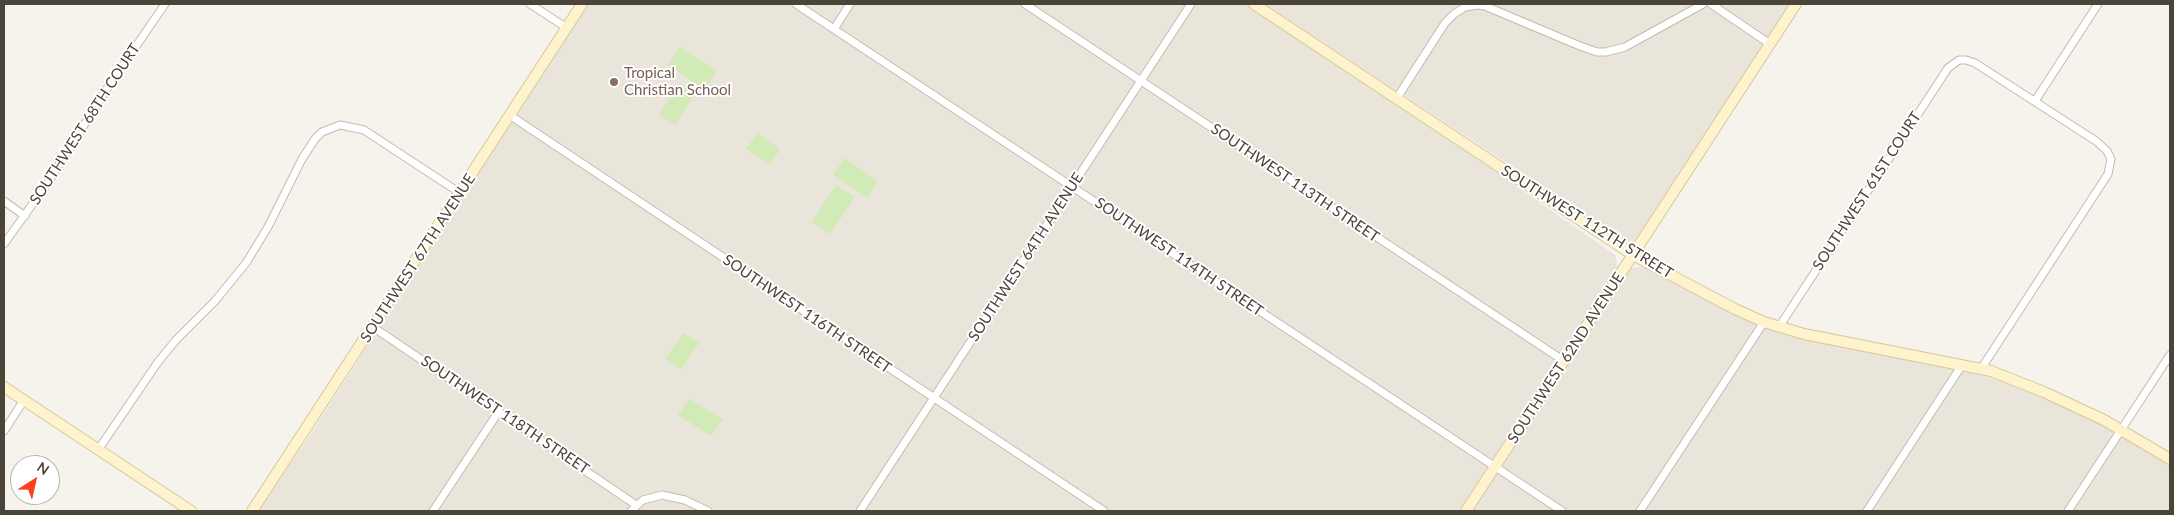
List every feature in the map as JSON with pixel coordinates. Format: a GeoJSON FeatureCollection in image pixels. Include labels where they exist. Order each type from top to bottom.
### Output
{"type":"FeatureCollection","features":[{"type":"Feature","properties":{"kind":"main road","name":"SOUTHWEST 67TH AVENUE"},"geometry":{"type":"LineString","coordinates":[[252,511],[511,116],[582,4]]}},
{"type":"Feature","properties":{"kind":"main road","name":"SOUTHWEST 112TH STREET"},"geometry":{"type":"LineString","coordinates":[[1254,4],[1633,255],[1682,282],[1764,322],[1779,327],[1835,341],[1981,369],[2044,392],[2122,429],[2170,459]]}},
{"type":"Feature","properties":{"kind":"main road","name":"SOUTHWEST 62ND AVENUE"},"geometry":{"type":"LineString","coordinates":[[1466,511],[1796,4]]}},
{"type":"Feature","properties":{"kind":"main road"},"geometry":{"type":"LineString","coordinates":[[4,387],[192,511]]}},
{"type":"Feature","properties":{"kind":"street","name":"SOUTHWEST 68TH COURT"},"geometry":{"type":"LineString","coordinates":[[4,244],[49,181],[116,74],[166,4]]}},
{"type":"Feature","properties":{"kind":"street"},"geometry":{"type":"LineString","coordinates":[[530,4],[567,28]]}},
{"type":"Feature","properties":{"kind":"street","name":"SOUTHWEST 114TH STREET"},"geometry":{"type":"LineString","coordinates":[[796,4],[1562,511]]}},
{"type":"Feature","properties":{"kind":"street"},"geometry":{"type":"LineString","coordinates":[[834,29],[850,4]]}},
{"type":"Feature","properties":{"kind":"street","name":"SOUTHWEST 113TH STREET"},"geometry":{"type":"LineString","coordinates":[[1025,4],[1564,362]]}},
{"type":"Feature","properties":{"kind":"street","name":"SOUTHWEST 64TH AVENUE"},"geometry":{"type":"LineString","coordinates":[[860,511],[1191,4]]}},
{"type":"Feature","properties":{"kind":"street"},"geometry":{"type":"LineString","coordinates":[[1397,98],[1445,23],[1465,7],[1485,6],[1580,46],[1597,52],[1606,52],[1625,47],[1703,4]]}},
{"type":"Feature","properties":{"kind":"street"},"geometry":{"type":"LineString","coordinates":[[1711,4],[1770,44]]}},
{"type":"Feature","properties":{"kind":"street"},"geometry":{"type":"LineString","coordinates":[[1981,369],[2108,174],[2111,160],[2102,146],[2035,101],[2098,4]]}},
{"type":"Feature","properties":{"kind":"street","name":"SOUTHWEST 61ST COURT"},"geometry":{"type":"LineString","coordinates":[[1779,327],[1948,68],[1959,60],[1975,63],[2035,101]]}},
{"type":"Feature","properties":{"kind":"street","name":"SOUTHWEST 116TH STREET"},"geometry":{"type":"LineString","coordinates":[[511,116],[1104,511]]}},
{"type":"Feature","properties":{"kind":"street"},"geometry":{"type":"LineString","coordinates":[[98,450],[158,362],[176,340],[215,302],[246,263],[268,227],[309,147],[318,136],[328,129],[340,125],[364,130],[460,193]]}},
{"type":"Feature","properties":{"kind":"street"},"geometry":{"type":"LineString","coordinates":[[4,201],[25,216]]}},
{"type":"Feature","properties":{"kind":"street"},"geometry":{"type":"LineString","coordinates":[[1640,511],[1764,322]]}},
{"type":"Feature","properties":{"kind":"street","name":"SOUTHWEST 118TH STREET"},"geometry":{"type":"LineString","coordinates":[[373,327],[499,411],[633,508]]}},
{"type":"Feature","properties":{"kind":"street"},"geometry":{"type":"LineString","coordinates":[[2068,511],[2170,355]]}},
{"type":"Feature","properties":{"kind":"street"},"geometry":{"type":"LineString","coordinates":[[1867,511],[1962,365]]}},
{"type":"Feature","properties":{"kind":"street"},"geometry":{"type":"LineString","coordinates":[[4,431],[24,400]]}},
{"type":"Feature","properties":{"kind":"street"},"geometry":{"type":"LineString","coordinates":[[433,511],[499,411]]}},
{"type":"Feature","properties":{"kind":"street"},"geometry":{"type":"LineString","coordinates":[[633,508],[652,496],[662,495],[685,500],[708,511]]}},
{"type":"Feature","properties":{"kind":"shaded area"},"geometry":{"type":"Polygon","coordinates":[[[587,4],[1247,4],[1427,123],[1616,256],[1617,268],[1459,511],[258,511],[310,435],[587,4]]]}},
{"type":"Feature","properties":{"kind":"shaded area"},"geometry":{"type":"Polygon","coordinates":[[[1265,4],[1790,4],[1632,245],[1265,4]]]}},
{"type":"Feature","properties":{"kind":"shaded area"},"geometry":{"type":"Polygon","coordinates":[[[1646,266],[1769,328],[1966,371],[2032,390],[2089,417],[2170,463],[2170,511],[1472,511],[1630,268],[1646,266]]]}},
{"type":"Feature","properties":{"kind":"green space"},"geometry":{"type":"Polygon","coordinates":[[[680,47],[717,71],[705,90],[668,65],[680,47]]]}},
{"type":"Feature","properties":{"kind":"green space"},"geometry":{"type":"Polygon","coordinates":[[[680,83],[695,94],[675,125],[659,115],[680,83]]]}},
{"type":"Feature","properties":{"kind":"green space"},"geometry":{"type":"Polygon","coordinates":[[[757,133],[780,149],[770,165],[746,149],[757,133]]]}},
{"type":"Feature","properties":{"kind":"green space"},"geometry":{"type":"Polygon","coordinates":[[[844,158],[878,181],[867,198],[833,175],[844,158]]]}},
{"type":"Feature","properties":{"kind":"green space"},"geometry":{"type":"Polygon","coordinates":[[[836,185],[855,197],[830,234],[812,222],[836,185]]]}},
{"type":"Feature","properties":{"kind":"green space"},"geometry":{"type":"Polygon","coordinates":[[[684,333],[699,343],[681,369],[665,359],[684,333]]]}},
{"type":"Feature","properties":{"kind":"green space"},"geometry":{"type":"Polygon","coordinates":[[[689,399],[723,419],[711,436],[678,415],[689,399]]]}},
{"type":"Feature","properties":{"kind":"place","name":"Tropical Christian School"},"geometry":{"type":"Point","coordinates":[614,82]}}]}
